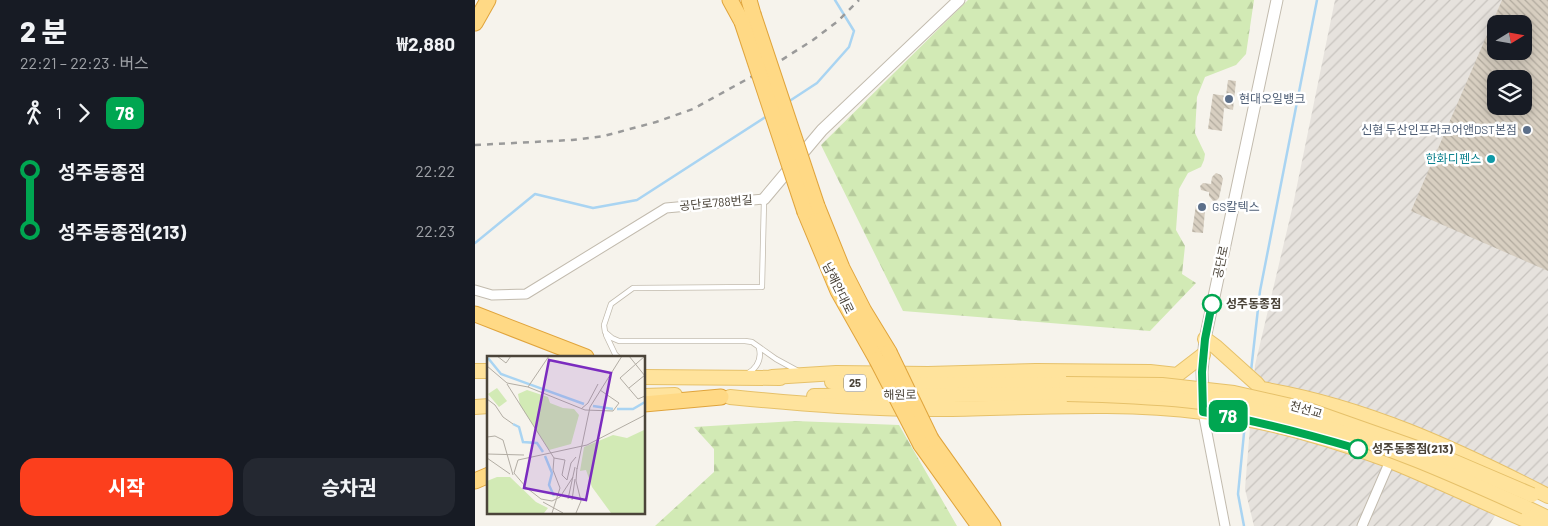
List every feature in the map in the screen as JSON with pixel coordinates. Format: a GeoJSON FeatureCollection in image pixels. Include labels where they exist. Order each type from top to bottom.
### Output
{"type":"FeatureCollection","features":[{"type":"Feature","properties":{"kind":"highway"},"geometry":{"type":"LineString","coordinates":[[730,0],[748,12]]}},
{"type":"Feature","properties":{"kind":"highway"},"geometry":{"type":"LineString","coordinates":[[736,0],[748,12]]}},
{"type":"Feature","properties":{"kind":"highway"},"geometry":{"type":"LineString","coordinates":[[475,23],[484,4]]}},
{"type":"Feature","properties":{"kind":"highway","name":"남해안대로"},"geometry":{"type":"LineString","coordinates":[[748,12],[838,291],[883,356],[926,442]]}},
{"type":"Feature","properties":{"kind":"highway"},"geometry":{"type":"LineString","coordinates":[[475,314],[583,356]]}},
{"type":"Feature","properties":{"kind":"highway"},"geometry":{"type":"LineString","coordinates":[[645,404],[725,397]]}},
{"type":"Feature","properties":{"kind":"highway"},"geometry":{"type":"LineString","coordinates":[[926,442],[979,526]]}},
{"type":"Feature","properties":{"kind":"highway"},"geometry":{"type":"LineString","coordinates":[[926,442],[993,526]]}},
{"type":"Feature","properties":{"kind":"highway"},"geometry":{"type":"LineString","coordinates":[[475,481],[487,476]]}},
{"type":"Feature","properties":{"kind":"main road"},"geometry":{"type":"LineString","coordinates":[[1210,343],[1261,389],[1347,408],[1393,424],[1548,496]]}},
{"type":"Feature","properties":{"kind":"main road"},"geometry":{"type":"LineString","coordinates":[[772,378],[836,373],[928,374],[1036,371],[1177,375],[1203,355]]}},
{"type":"Feature","properties":{"kind":"main road"},"geometry":{"type":"LineString","coordinates":[[1146,407],[1165,403],[1172,396],[1173,384],[1171,381],[1156,373]]}},
{"type":"Feature","properties":{"kind":"main road","name":"해원로"},"geometry":{"type":"LineString","coordinates":[[648,376],[772,378],[876,385],[1066,389]]}},
{"type":"Feature","properties":{"kind":"main road","name":"해원로"},"geometry":{"type":"LineString","coordinates":[[645,396],[725,397],[1066,389]]}},
{"type":"Feature","properties":{"kind":"main road","name":"천선교"},"geometry":{"type":"LineString","coordinates":[[1066,389],[1195,401],[1236,407],[1307,422],[1423,461],[1529,501]]}},
{"type":"Feature","properties":{"kind":"main road"},"geometry":{"type":"LineString","coordinates":[[725,397],[812,405],[887,408],[944,409],[1089,406],[1146,407],[1210,413],[1259,422],[1311,435],[1390,461],[1523,519],[1545,526]]}},
{"type":"Feature","properties":{"kind":"main road"},"geometry":{"type":"LineString","coordinates":[[1529,501],[1548,502]]}},
{"type":"Feature","properties":{"kind":"main road","name":"25"},"geometry":{"type":"LineString","coordinates":[[1529,501],[1548,518]]}},
{"type":"Feature","properties":{"kind":"street","name":"공단로788번길"},"geometry":{"type":"LineString","coordinates":[[475,290],[492,295],[526,294],[666,208],[764,199],[822,130],[959,0]]}},
{"type":"Feature","properties":{"kind":"street","name":"공단로"},"geometry":{"type":"LineString","coordinates":[[1225,526],[1210,413],[1202,372],[1203,355],[1210,343],[1277,0]]}},
{"type":"Feature","properties":{"kind":"street"},"geometry":{"type":"LineString","coordinates":[[1362,526],[1390,461]]}},
{"type":"Feature","properties":{"kind":"lane"},"geometry":{"type":"LineString","coordinates":[[617,356],[605,332],[604,324],[611,304],[633,288],[762,287],[764,199]]}},
{"type":"Feature","properties":{"kind":"lane"},"geometry":{"type":"LineString","coordinates":[[605,332],[619,341],[752,342],[781,362],[807,375]]}},
{"type":"Feature","properties":{"kind":"lane"},"geometry":{"type":"LineString","coordinates":[[737,377],[745,375],[756,367],[761,355],[759,346]]}},
{"type":"Feature","properties":{"kind":"shaded area"},"geometry":{"type":"Polygon","coordinates":[[[1335,0],[1548,0],[1548,488],[1517,476],[1489,526],[1254,526],[1245,489],[1255,365],[1293,205],[1335,0]]]}},
{"type":"Feature","properties":{"kind":"green space"},"geometry":{"type":"Polygon","coordinates":[[[968,0],[1254,0],[1246,54],[1236,65],[1205,77],[1197,97],[1195,133],[1205,154],[1201,167],[1188,173],[1179,189],[1176,230],[1185,246],[1182,274],[1196,283],[1150,331],[903,311],[821,145],[968,0]]]}},
{"type":"Feature","properties":{"kind":"green space"},"geometry":{"type":"Polygon","coordinates":[[[795,421],[899,425],[957,526],[655,526],[714,472],[714,449],[694,427],[795,421]]]}},
{"type":"Feature","properties":{"kind":"building","name":"한화디펜스"},"geometry":{"type":"Polygon","coordinates":[[[1502,0],[1548,0],[1548,271],[1411,211],[1487,35],[1487,60],[1533,60],[1533,15],[1496,15],[1502,0]]]}},
{"type":"Feature","properties":{"kind":"building"},"geometry":{"type":"Polygon","coordinates":[[[1228,80],[1236,81],[1233,110],[1224,108],[1222,131],[1208,129],[1213,94],[1226,96],[1228,80]]]}},
{"type":"Feature","properties":{"kind":"building"},"geometry":{"type":"Polygon","coordinates":[[[1216,173],[1221,175],[1223,179],[1219,198],[1213,201],[1209,196],[1209,192],[1201,190],[1200,186],[1203,183],[1211,184],[1212,177],[1216,173]]]}},
{"type":"Feature","properties":{"kind":"building"},"geometry":{"type":"Polygon","coordinates":[[[1196,205],[1201,206],[1205,211],[1203,233],[1192,232],[1196,205]]]}},
{"type":"Feature","properties":{"kind":"waterway"},"geometry":{"type":"LineString","coordinates":[[788,102],[817,83],[849,47],[854,31],[835,0]]}},
{"type":"Feature","properties":{"kind":"waterway"},"geometry":{"type":"LineString","coordinates":[[1251,371],[1260,291],[1317,0]]}},
{"type":"Feature","properties":{"kind":"waterway"},"geometry":{"type":"LineString","coordinates":[[475,243],[535,194],[593,208],[637,200],[767,116]]}},
{"type":"Feature","properties":{"kind":"waterway"},"geometry":{"type":"LineString","coordinates":[[1244,526],[1238,494],[1245,423]]}},
{"type":"Feature","properties":{"kind":"railway"},"geometry":{"type":"LineString","coordinates":[[475,145],[572,140],[604,136],[656,122],[693,109],[780,61],[813,40],[838,21],[859,0]]}},
{"type":"Feature","properties":{"kind":"bus line","name":"78"},"geometry":{"type":"LineString","coordinates":[[1212,304],[1205,339],[1202,372],[1203,412],[1259,422],[1358,449]]}},
{"type":"Feature","properties":{"kind":"place","name":"현대오일뱅크"},"geometry":{"type":"Point","coordinates":[1229,99]}},
{"type":"Feature","properties":{"kind":"place","name":"신협 두산인프라코어앤DST본점"},"geometry":{"type":"Point","coordinates":[1527,130]}},
{"type":"Feature","properties":{"kind":"place","name":"한화디펜스"},"geometry":{"type":"Point","coordinates":[1491,159]}},
{"type":"Feature","properties":{"kind":"place","name":"GS칼텍스"},"geometry":{"type":"Point","coordinates":[1202,207]}},
{"type":"Feature","properties":{"kind":"place","name":"성주동종점"},"geometry":{"type":"Point","coordinates":[1212,304]}},
{"type":"Feature","properties":{"kind":"place","name":"성주동종점(213)"},"geometry":{"type":"Point","coordinates":[1358,449]}}]}
